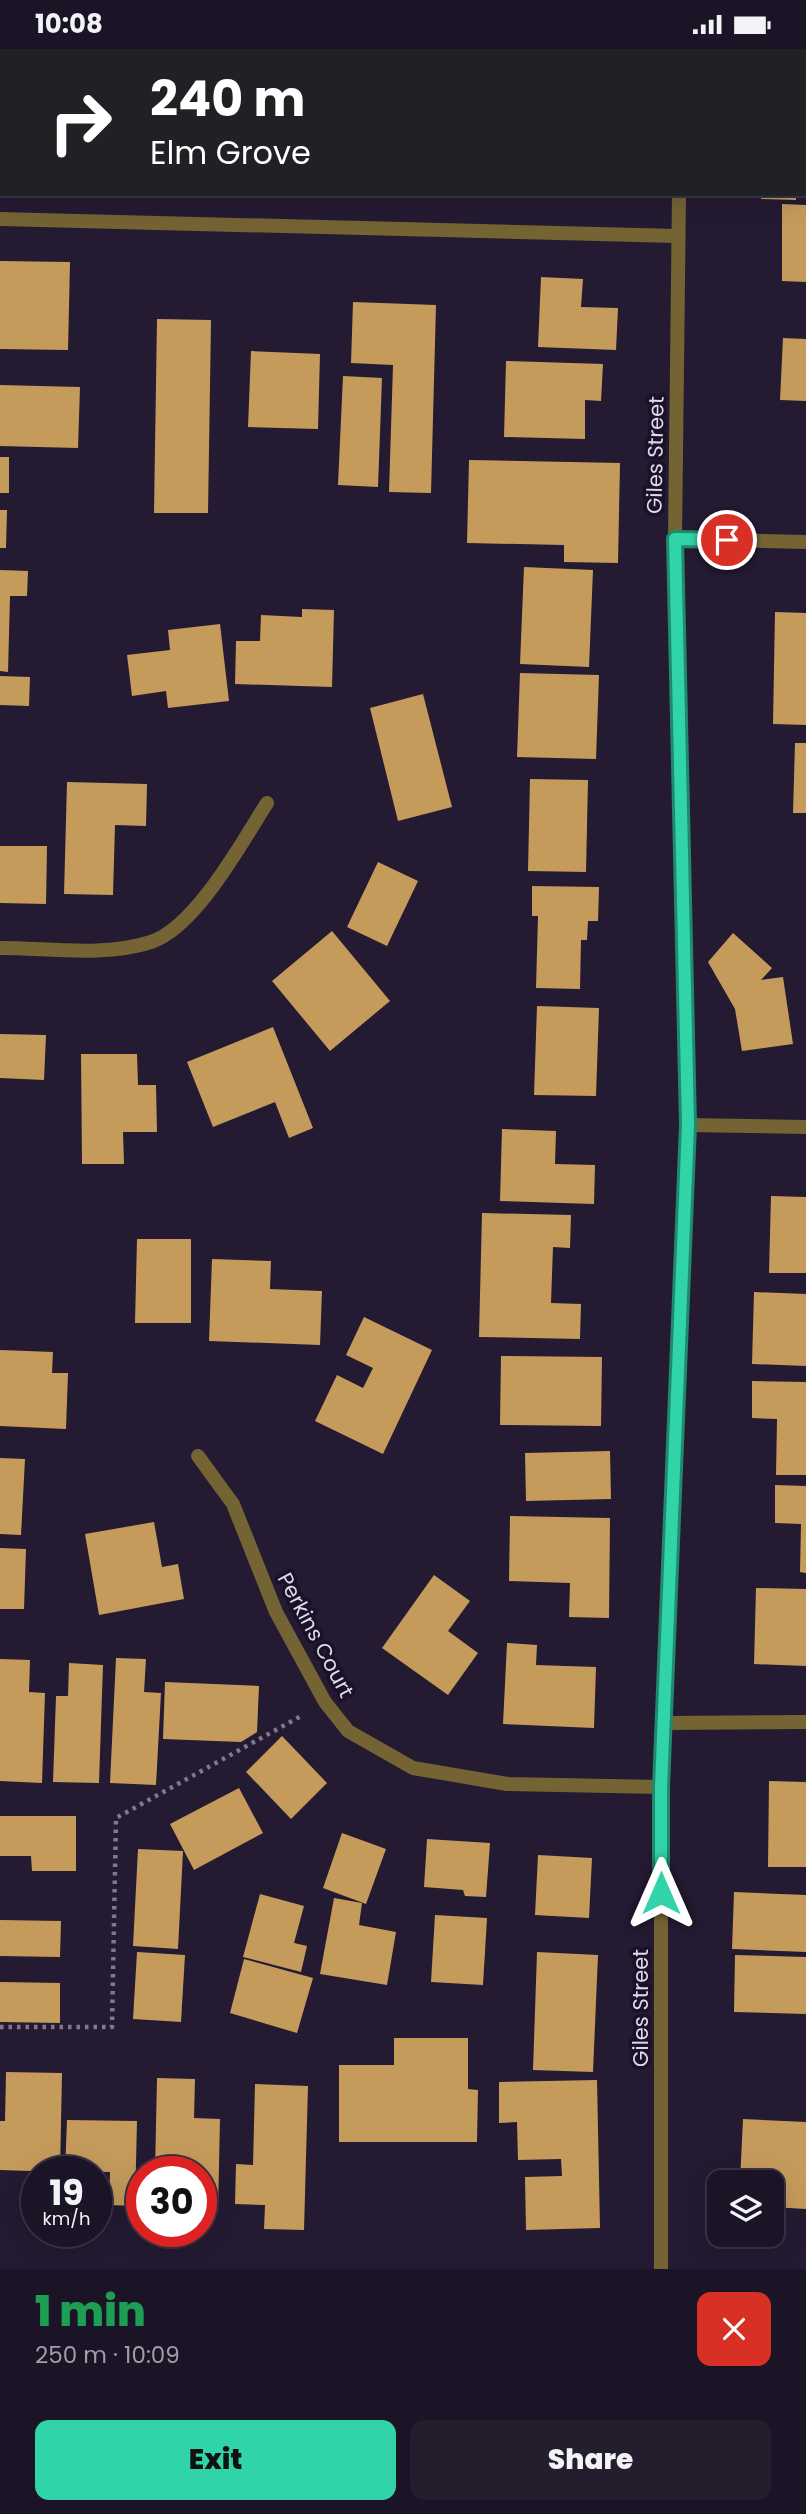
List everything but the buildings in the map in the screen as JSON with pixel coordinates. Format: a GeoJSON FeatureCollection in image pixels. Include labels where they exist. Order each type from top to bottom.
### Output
{"type":"FeatureCollection","features":[{"type":"Feature","properties":{"kind":"street","name":"Giles Street"},"geometry":{"type":"LineString","coordinates":[[660,2269],[661,1787],[688,1125],[675,539],[679,196]]}},
{"type":"Feature","properties":{"kind":"street"},"geometry":{"type":"LineString","coordinates":[[0,219],[678,236]]}},
{"type":"Feature","properties":{"kind":"street"},"geometry":{"type":"LineString","coordinates":[[675,539],[806,542]]}},
{"type":"Feature","properties":{"kind":"street"},"geometry":{"type":"LineString","coordinates":[[0,948],[109,949],[153,942],[192,913],[267,803]]}},
{"type":"Feature","properties":{"kind":"street"},"geometry":{"type":"LineString","coordinates":[[688,1125],[806,1127]]}},
{"type":"Feature","properties":{"kind":"street","name":"Perkins Court"},"geometry":{"type":"LineString","coordinates":[[198,1456],[233,1504],[275,1612],[325,1702],[348,1731],[413,1768],[506,1784],[661,1787]]}},
{"type":"Feature","properties":{"kind":"street"},"geometry":{"type":"LineString","coordinates":[[664,1723],[806,1722]]}},
{"type":"Feature","properties":{"kind":"path"},"geometry":{"type":"LineString","coordinates":[[0,2027],[112,2028],[116,1818],[325,1702]]}},
{"type":"Feature","properties":{"kind":"route"},"geometry":{"type":"LineString","coordinates":[[661,1893],[661,1787],[688,1125],[675,539],[727,540]]}}]}
